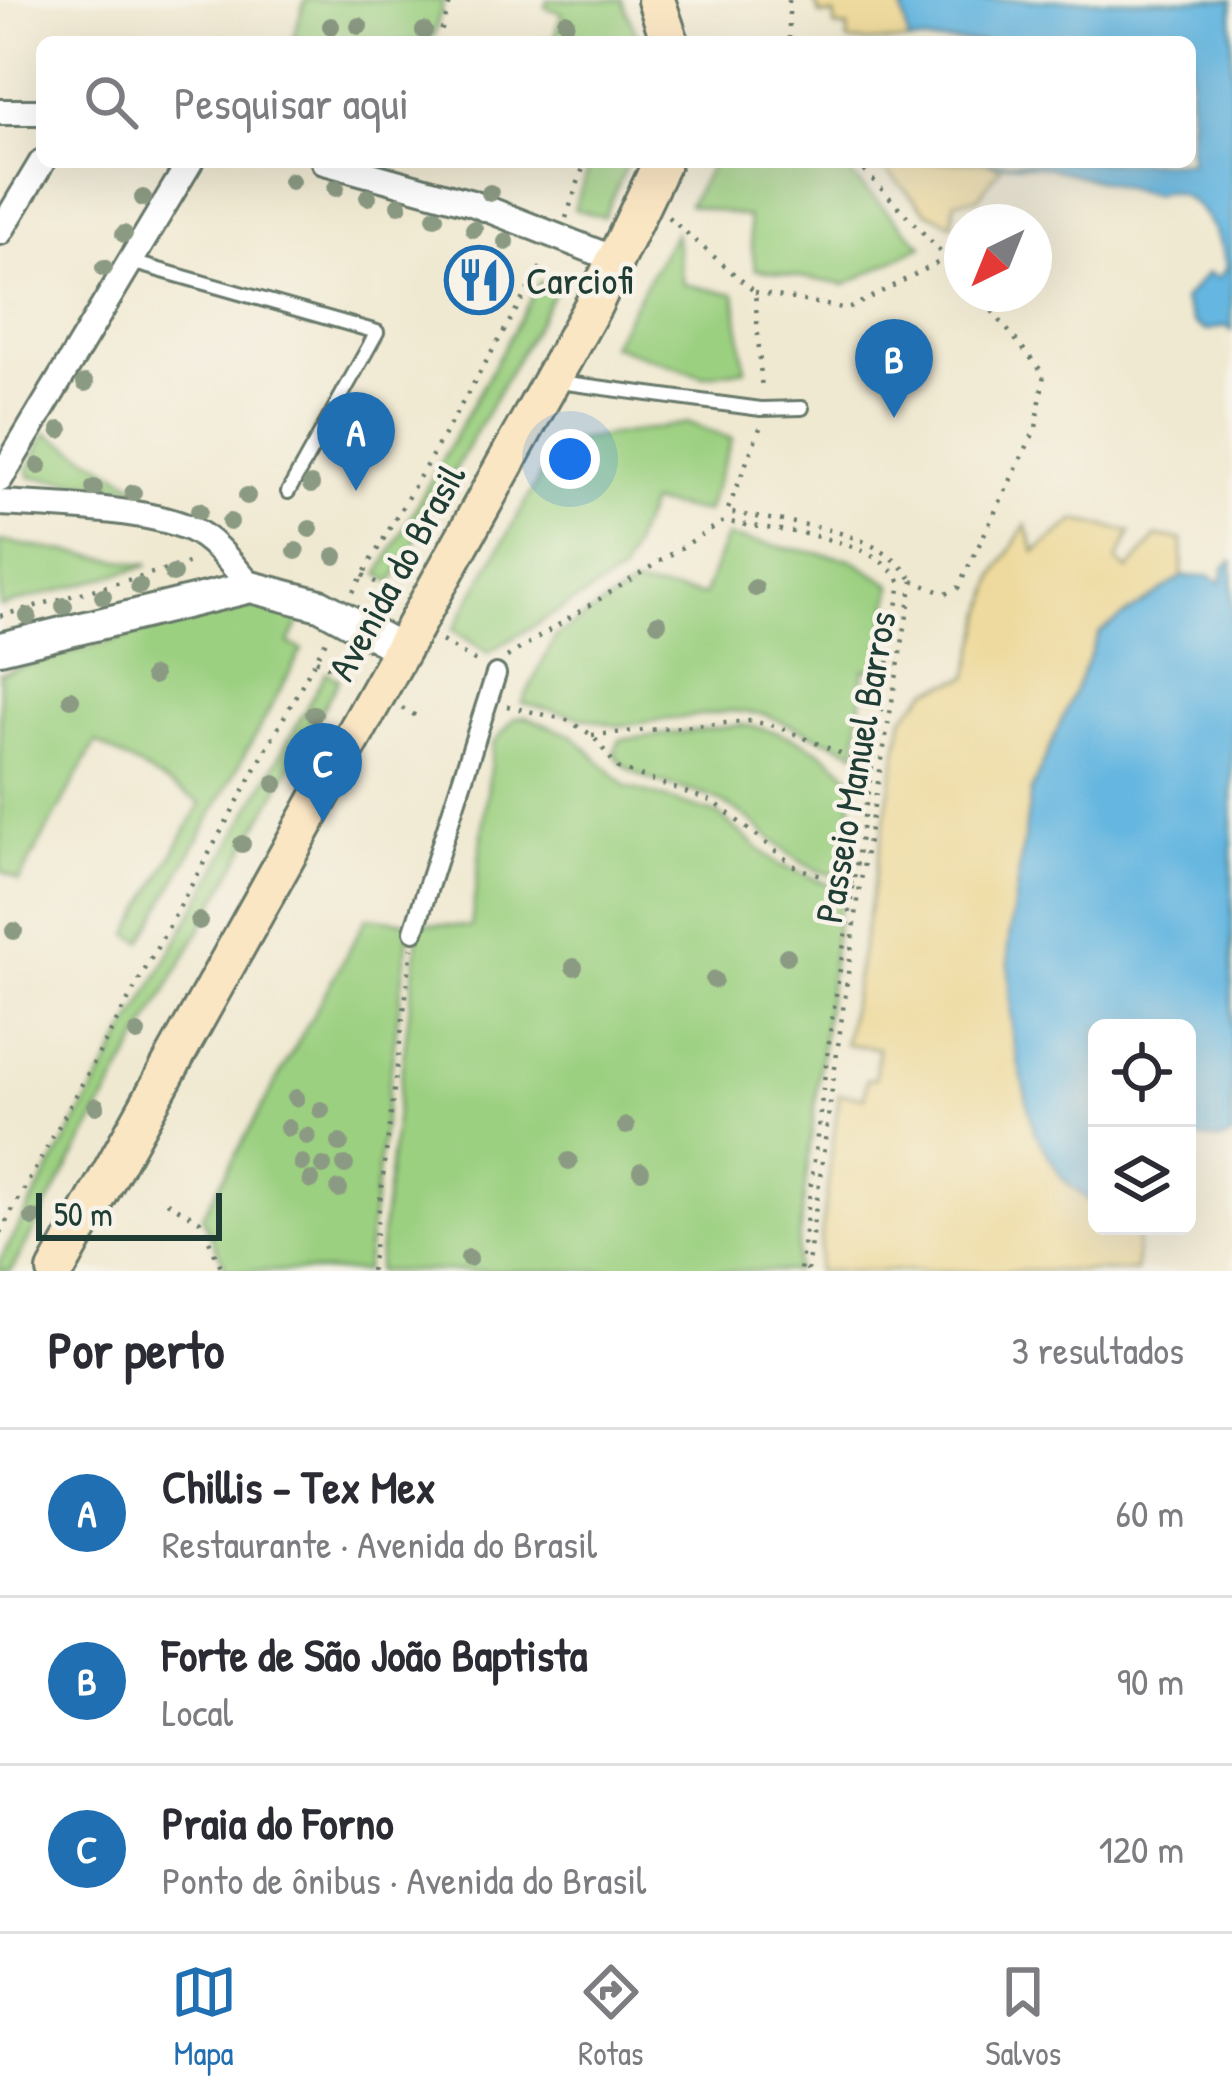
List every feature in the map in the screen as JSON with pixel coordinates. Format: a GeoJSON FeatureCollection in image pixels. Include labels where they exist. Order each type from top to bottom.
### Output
{"type":"FeatureCollection","features":[{"type":"Feature","properties":{"kind":"main road"},"geometry":{"type":"LineString","coordinates":[[657,3],[668,36]]}},
{"type":"Feature","properties":{"kind":"main road","name":"Avenida do Brasil"},"geometry":{"type":"LineString","coordinates":[[56,1271],[617,260],[659,168]]}},
{"type":"Feature","properties":{"kind":"street"},"geometry":{"type":"LineString","coordinates":[[0,112],[36,112]]}},
{"type":"Feature","properties":{"kind":"street"},"geometry":{"type":"LineString","coordinates":[[0,232],[38,168]]}},
{"type":"Feature","properties":{"kind":"street"},"geometry":{"type":"LineString","coordinates":[[0,479],[186,168]]}},
{"type":"Feature","properties":{"kind":"street"},"geometry":{"type":"LineString","coordinates":[[343,168],[560,235],[617,260]]}},
{"type":"Feature","properties":{"kind":"street"},"geometry":{"type":"LineString","coordinates":[[0,503],[83,508],[189,528],[222,553],[250,587]]}},
{"type":"Feature","properties":{"kind":"street"},"geometry":{"type":"LineString","coordinates":[[0,648],[250,587],[320,605],[401,650]]}},
{"type":"Feature","properties":{"kind":"street"},"geometry":{"type":"LineString","coordinates":[[414,931],[501,666]]}},
{"type":"Feature","properties":{"kind":"lane"},"geometry":{"type":"LineString","coordinates":[[130,261],[377,332],[288,492]]}},
{"type":"Feature","properties":{"kind":"lane"},"geometry":{"type":"LineString","coordinates":[[551,380],[761,409],[802,408]]}},
{"type":"Feature","properties":{"kind":"path"},"geometry":{"type":"LineString","coordinates":[[440,36],[451,0]]}},
{"type":"Feature","properties":{"kind":"path"},"geometry":{"type":"LineString","coordinates":[[789,0],[789,36]]}},
{"type":"Feature","properties":{"kind":"path"},"geometry":{"type":"LineString","coordinates":[[345,606],[560,235],[583,168]]}},
{"type":"Feature","properties":{"kind":"path"},"geometry":{"type":"LineString","coordinates":[[862,168],[944,252]]}},
{"type":"Feature","properties":{"kind":"path"},"geometry":{"type":"LineString","coordinates":[[668,217],[755,292],[848,309],[944,260]]}},
{"type":"Feature","properties":{"kind":"path"},"geometry":{"type":"LineString","coordinates":[[755,292],[764,368],[761,409]]}},
{"type":"Feature","properties":{"kind":"path","name":"Passeio Manuel Barros"},"geometry":{"type":"LineString","coordinates":[[803,1271],[857,885],[884,770],[913,581],[946,594],[958,588],[1036,428],[1044,374],[994,312]]}},
{"type":"Feature","properties":{"kind":"path"},"geometry":{"type":"LineString","coordinates":[[442,620],[442,642],[501,666],[724,521],[760,435]]}},
{"type":"Feature","properties":{"kind":"path"},"geometry":{"type":"LineString","coordinates":[[728,512],[863,539],[900,561],[913,581]]}},
{"type":"Feature","properties":{"kind":"path"},"geometry":{"type":"LineString","coordinates":[[487,700],[567,720],[592,735],[618,768],[714,802],[797,868],[857,885],[902,581],[892,568],[860,550],[724,521]]}},
{"type":"Feature","properties":{"kind":"path"},"geometry":{"type":"LineString","coordinates":[[0,616],[222,553]]}},
{"type":"Feature","properties":{"kind":"path"},"geometry":{"type":"LineString","coordinates":[[363,575],[416,604]]}},
{"type":"Feature","properties":{"kind":"path"},"geometry":{"type":"LineString","coordinates":[[0,1233],[334,628]]}},
{"type":"Feature","properties":{"kind":"path"},"geometry":{"type":"LineString","coordinates":[[316,660],[368,689]]}},
{"type":"Feature","properties":{"kind":"path"},"geometry":{"type":"LineString","coordinates":[[592,735],[750,722],[776,725],[884,770]]}},
{"type":"Feature","properties":{"kind":"path"},"geometry":{"type":"LineString","coordinates":[[371,1271],[414,931]]}},
{"type":"Feature","properties":{"kind":"path"},"geometry":{"type":"LineString","coordinates":[[167,1202],[200,1221],[223,1271]]}},
{"type":"Feature","properties":{"kind":"green space"},"geometry":{"type":"Polygon","coordinates":[[[305,0],[444,0],[434,36],[294,36],[305,0]]]}},
{"type":"Feature","properties":{"kind":"green space"},"geometry":{"type":"Polygon","coordinates":[[[547,0],[622,0],[637,36],[556,36],[562,13],[545,7],[547,0]]]}},
{"type":"Feature","properties":{"kind":"green space"},"geometry":{"type":"Polygon","coordinates":[[[589,168],[625,168],[604,217],[574,209],[589,168]]]}},
{"type":"Feature","properties":{"kind":"green space"},"geometry":{"type":"Polygon","coordinates":[[[710,168],[844,168],[922,246],[845,285],[755,269],[748,217],[689,205],[710,168]]]}},
{"type":"Feature","properties":{"kind":"green space"},"geometry":{"type":"Polygon","coordinates":[[[675,232],[683,284],[735,294],[745,369],[703,376],[611,345],[675,232]]]}},
{"type":"Feature","properties":{"kind":"green space"},"geometry":{"type":"Polygon","coordinates":[[[540,282],[555,291],[392,582],[379,574],[540,282]]]}},
{"type":"Feature","properties":{"kind":"green space"},"geometry":{"type":"Polygon","coordinates":[[[689,423],[732,439],[706,512],[650,503],[622,573],[488,653],[453,630],[559,443],[689,423]]]}},
{"type":"Feature","properties":{"kind":"green space"},"geometry":{"type":"Polygon","coordinates":[[[46,433],[143,488],[31,477],[28,469],[46,433]]]}},
{"type":"Feature","properties":{"kind":"green space"},"geometry":{"type":"Polygon","coordinates":[[[726,537],[850,559],[892,585],[880,671],[864,669],[856,752],[763,714],[732,711],[618,726],[522,703],[556,636],[633,586],[704,595],[726,537]]]}},
{"type":"Feature","properties":{"kind":"green space"},"geometry":{"type":"Polygon","coordinates":[[[0,541],[149,565],[0,607],[0,541]]]}},
{"type":"Feature","properties":{"kind":"green space"},"geometry":{"type":"Polygon","coordinates":[[[250,606],[291,610],[299,621],[289,643],[302,650],[142,942],[129,934],[201,803],[96,742],[19,881],[0,870],[0,673],[220,610],[250,606]]]}},
{"type":"Feature","properties":{"kind":"green space"},"geometry":{"type":"Polygon","coordinates":[[[326,672],[339,679],[11,1271],[0,1271],[0,1260],[326,672]]]}},
{"type":"Feature","properties":{"kind":"green space"},"geometry":{"type":"Polygon","coordinates":[[[526,717],[573,736],[627,787],[718,814],[777,864],[841,889],[795,1271],[377,1271],[420,923],[471,927],[493,744],[515,718],[526,717]]]}},
{"type":"Feature","properties":{"kind":"green space"},"geometry":{"type":"Polygon","coordinates":[[[742,725],[804,743],[831,759],[854,782],[843,877],[793,857],[724,803],[635,773],[614,753],[620,740],[742,725]]]}},
{"type":"Feature","properties":{"kind":"green space"},"geometry":{"type":"Polygon","coordinates":[[[367,917],[410,922],[365,1271],[227,1271],[202,1216],[367,917]]]}},
{"type":"Feature","properties":{"kind":"sand"},"geometry":{"type":"Polygon","coordinates":[[[814,0],[901,0],[908,36],[848,36],[848,28],[835,27],[835,15],[820,15],[814,0]]]}},
{"type":"Feature","properties":{"kind":"sand"},"geometry":{"type":"Polygon","coordinates":[[[884,168],[1000,168],[978,198],[944,204],[944,220],[927,212],[884,168]]]}},
{"type":"Feature","properties":{"kind":"sand"},"geometry":{"type":"Polygon","coordinates":[[[1076,520],[1131,532],[1117,561],[1128,570],[1157,536],[1182,540],[1182,577],[1100,632],[1031,791],[1063,1179],[1088,1200],[1088,1235],[1138,1235],[1136,1271],[817,1271],[839,1094],[864,1097],[867,1079],[875,1079],[878,1048],[845,1044],[903,718],[928,690],[968,677],[995,575],[1026,525],[1035,552],[1076,520]]]}},
{"type":"Feature","properties":{"kind":"water"},"geometry":{"type":"Polygon","coordinates":[[[901,0],[1232,0],[1232,331],[1226,326],[1206,331],[1194,323],[1183,300],[1207,273],[1218,278],[1226,269],[1212,227],[1192,202],[1180,195],[1153,195],[1049,168],[1196,168],[1196,36],[908,36],[901,0]]]}},
{"type":"Feature","properties":{"kind":"water"},"geometry":{"type":"Polygon","coordinates":[[[1232,561],[1232,1136],[1222,1141],[1196,1138],[1196,1019],[1088,1019],[1088,1200],[1063,1179],[1034,1131],[1012,1034],[1008,945],[1031,791],[1100,632],[1182,577],[1210,576],[1221,583],[1224,567],[1232,561]]]}},
{"type":"Feature","properties":{"kind":"place","name":"Carciofi"},"geometry":{"type":"Point","coordinates":[479,280]}},
{"type":"Feature","properties":{"kind":"place","name":"Forte de São João Baptista"},"geometry":{"type":"Point","coordinates":[894,418]}},
{"type":"Feature","properties":{"kind":"place","name":"Chillis - Tex Mex"},"geometry":{"type":"Point","coordinates":[356,491]}},
{"type":"Feature","properties":{"kind":"place","name":"Praia do Forno"},"geometry":{"type":"Point","coordinates":[323,822]}}]}
